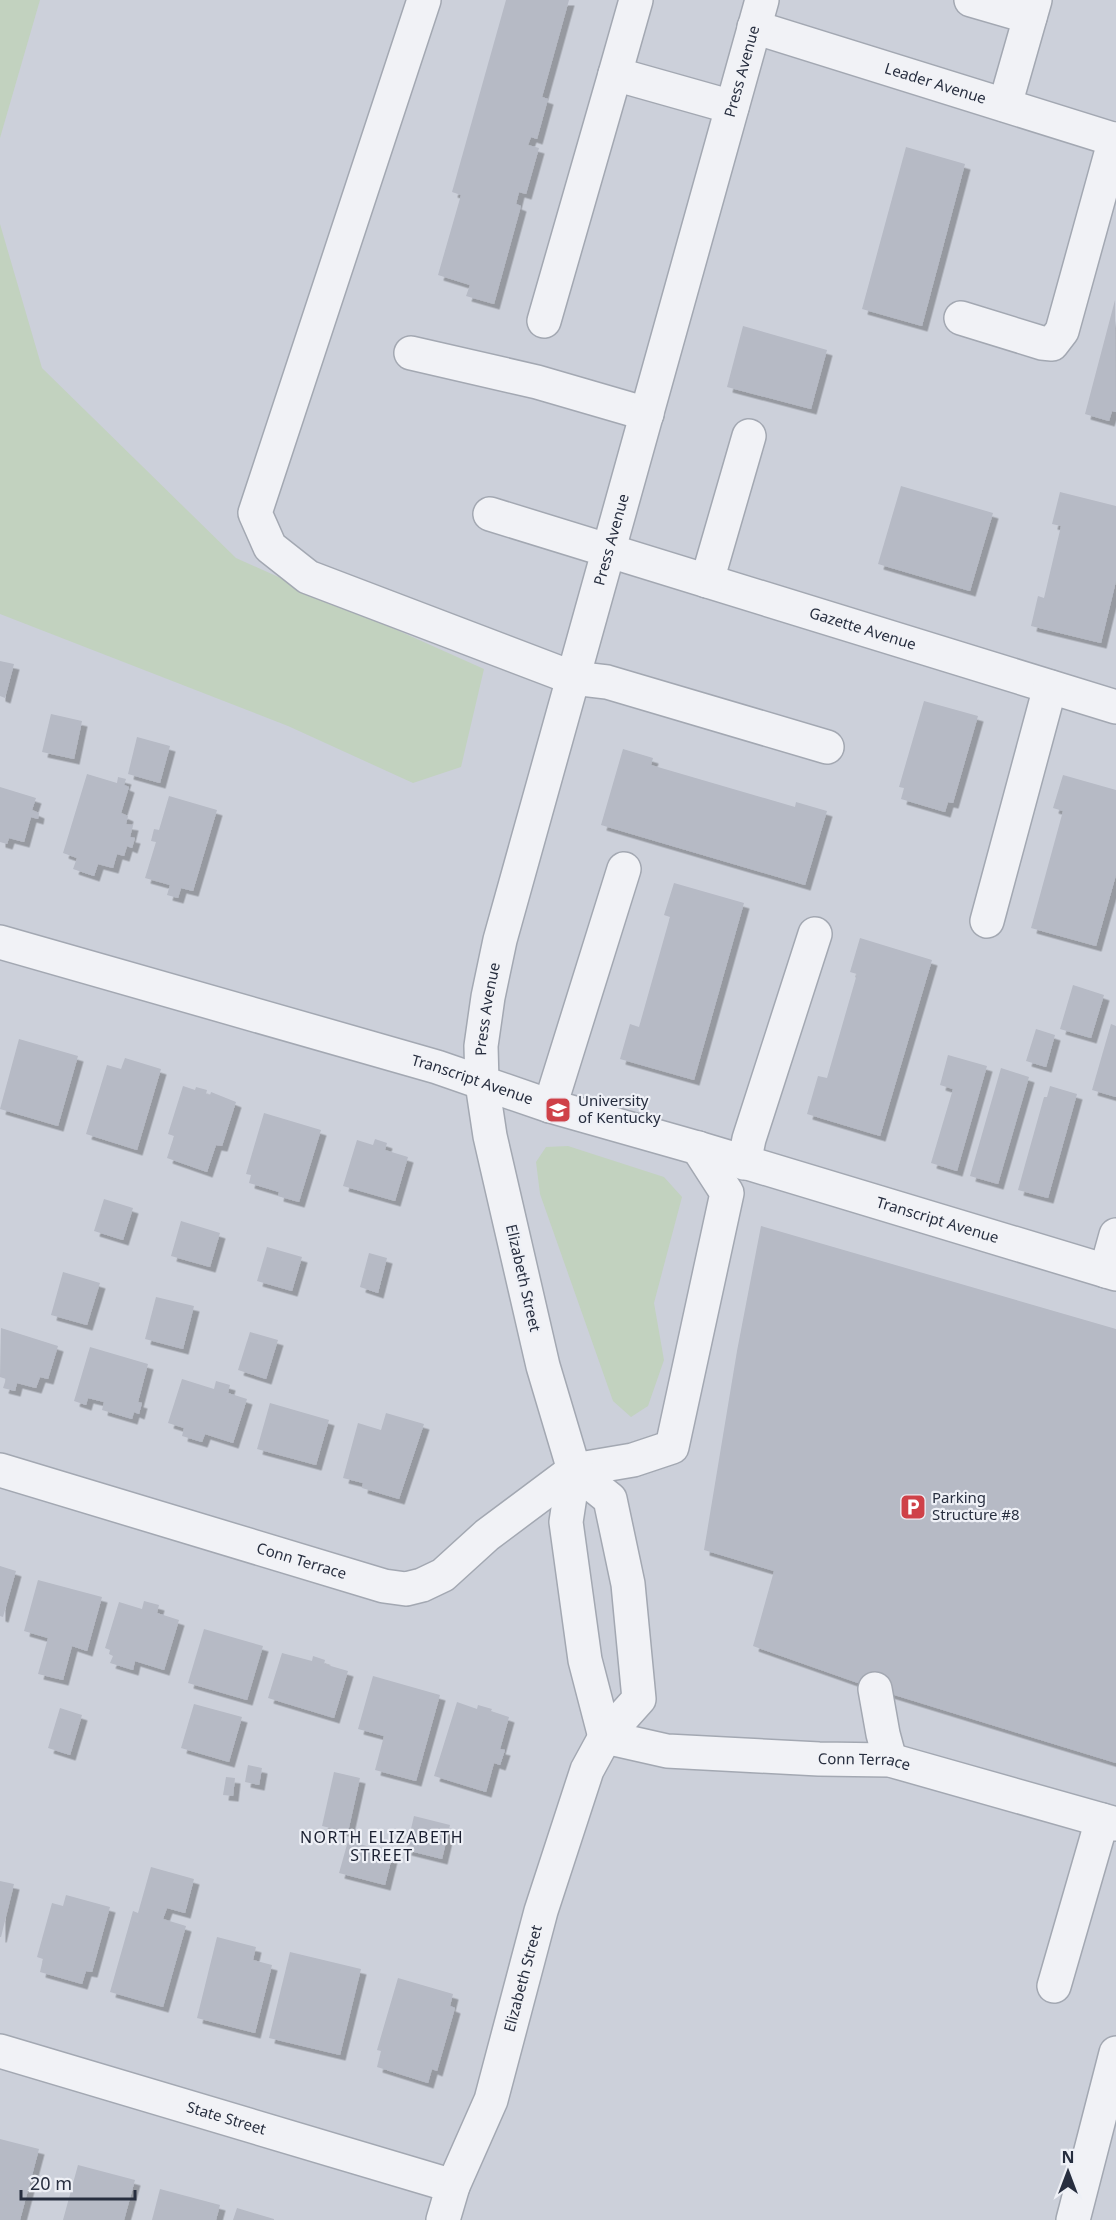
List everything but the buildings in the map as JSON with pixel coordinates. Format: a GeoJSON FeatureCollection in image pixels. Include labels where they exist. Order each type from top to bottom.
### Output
{"type":"FeatureCollection","features":[{"type":"Feature","properties":{"kind":"street"},"geometry":{"type":"LineString","coordinates":[[424,0],[255,513],[270,547],[308,577],[573,678],[607,682],[827,747]]}},
{"type":"Feature","properties":{"kind":"street"},"geometry":{"type":"LineString","coordinates":[[544,321],[636,0]]}},
{"type":"Feature","properties":{"kind":"street"},"geometry":{"type":"LineString","coordinates":[[971,0],[1033,9],[1005,105]]}},
{"type":"Feature","properties":{"kind":"street","name":"Press Avenue"},"geometry":{"type":"LineString","coordinates":[[482,1083],[481,1046],[500,940],[758,14]]}},
{"type":"Feature","properties":{"kind":"street","name":"Leader Avenue"},"geometry":{"type":"LineString","coordinates":[[758,14],[1005,105],[1115,140]]}},
{"type":"Feature","properties":{"kind":"street"},"geometry":{"type":"LineString","coordinates":[[615,74],[732,107]]}},
{"type":"Feature","properties":{"kind":"street"},"geometry":{"type":"LineString","coordinates":[[961,318],[1052,344],[1062,331],[1115,140]]}},
{"type":"Feature","properties":{"kind":"street"},"geometry":{"type":"LineString","coordinates":[[411,353],[537,382],[647,414]]}},
{"type":"Feature","properties":{"kind":"street"},"geometry":{"type":"LineString","coordinates":[[707,580],[749,436]]}},
{"type":"Feature","properties":{"kind":"street","name":"Gazette Avenue"},"geometry":{"type":"LineString","coordinates":[[490,514],[1116,707]]}},
{"type":"Feature","properties":{"kind":"street"},"geometry":{"type":"LineString","coordinates":[[987,921],[1050,687]]}},
{"type":"Feature","properties":{"kind":"street"},"geometry":{"type":"LineString","coordinates":[[550,1106],[624,870]]}},
{"type":"Feature","properties":{"kind":"street"},"geometry":{"type":"LineString","coordinates":[[744,1163],[749,1139],[815,934]]}},
{"type":"Feature","properties":{"kind":"street","name":"Transcript Avenue"},"geometry":{"type":"LineString","coordinates":[[0,942],[437,1067],[550,1106],[698,1148],[1111,1273]]}},
{"type":"Feature","properties":{"kind":"street","name":"Elizabeth Street"},"geometry":{"type":"LineString","coordinates":[[482,1083],[490,1136],[543,1366],[574,1470],[566,1522],[585,1659],[604,1737]]}},
{"type":"Feature","properties":{"kind":"street"},"geometry":{"type":"LineString","coordinates":[[574,1470],[633,1460],[672,1447],[727,1193],[698,1148]]}},
{"type":"Feature","properties":{"kind":"street"},"geometry":{"type":"LineString","coordinates":[[727,1193],[785,1174]]}},
{"type":"Feature","properties":{"kind":"street"},"geometry":{"type":"LineString","coordinates":[[1111,1273],[1116,1235]]}},
{"type":"Feature","properties":{"kind":"street","name":"Conn Terrace"},"geometry":{"type":"LineString","coordinates":[[0,1470],[384,1586],[406,1589],[422,1585],[443,1575],[486,1536],[574,1470]]}},
{"type":"Feature","properties":{"kind":"street","name":"Elizabeth Street"},"geometry":{"type":"LineString","coordinates":[[443,2220],[453,2186],[491,2100],[541,1911],[587,1770],[604,1737],[639,1699],[628,1584],[610,1499],[574,1470]]}},
{"type":"Feature","properties":{"kind":"street"},"geometry":{"type":"LineString","coordinates":[[875,1689],[890,1760]]}},
{"type":"Feature","properties":{"kind":"street","name":"Conn Terrace"},"geometry":{"type":"LineString","coordinates":[[604,1737],[667,1751],[819,1759],[890,1760],[1109,1822]]}},
{"type":"Feature","properties":{"kind":"street"},"geometry":{"type":"LineString","coordinates":[[1054,1986],[1109,1822]]}},
{"type":"Feature","properties":{"kind":"street","name":"State Street"},"geometry":{"type":"LineString","coordinates":[[0,2051],[453,2186]]}},
{"type":"Feature","properties":{"kind":"street"},"geometry":{"type":"LineString","coordinates":[[1073,2220],[1116,2053]]}},
{"type":"Feature","properties":{"kind":"shaded area","name":"University of Kentucky"},"geometry":{"type":"Polygon","coordinates":[[[0,0],[1116,0],[1116,2220],[0,2220],[0,0]]]}},
{"type":"Feature","properties":{"kind":"green space"},"geometry":{"type":"Polygon","coordinates":[[[0,0],[40,0],[0,138],[0,0]]]}},
{"type":"Feature","properties":{"kind":"green space"},"geometry":{"type":"Polygon","coordinates":[[[0,224],[42,368],[236,558],[484,669],[461,767],[413,783],[288,726],[0,614],[0,224]]]}},
{"type":"Feature","properties":{"kind":"green space"},"geometry":{"type":"Polygon","coordinates":[[[568,1146],[664,1177],[682,1197],[654,1303],[664,1360],[648,1406],[631,1417],[613,1401],[540,1194],[536,1162],[546,1147],[568,1146]]]}},
{"type":"Feature","properties":{"kind":"place","name":"University of Kentucky"},"geometry":{"type":"Point","coordinates":[558,1110]}},
{"type":"Feature","properties":{"kind":"place","name":"Parking Structure #8"},"geometry":{"type":"Point","coordinates":[913,1507]}},
{"type":"Feature","properties":{"kind":"district","name":"NORTH ELIZABETH STREET"},"geometry":{"type":"Point","coordinates":[382,1846]}}]}
